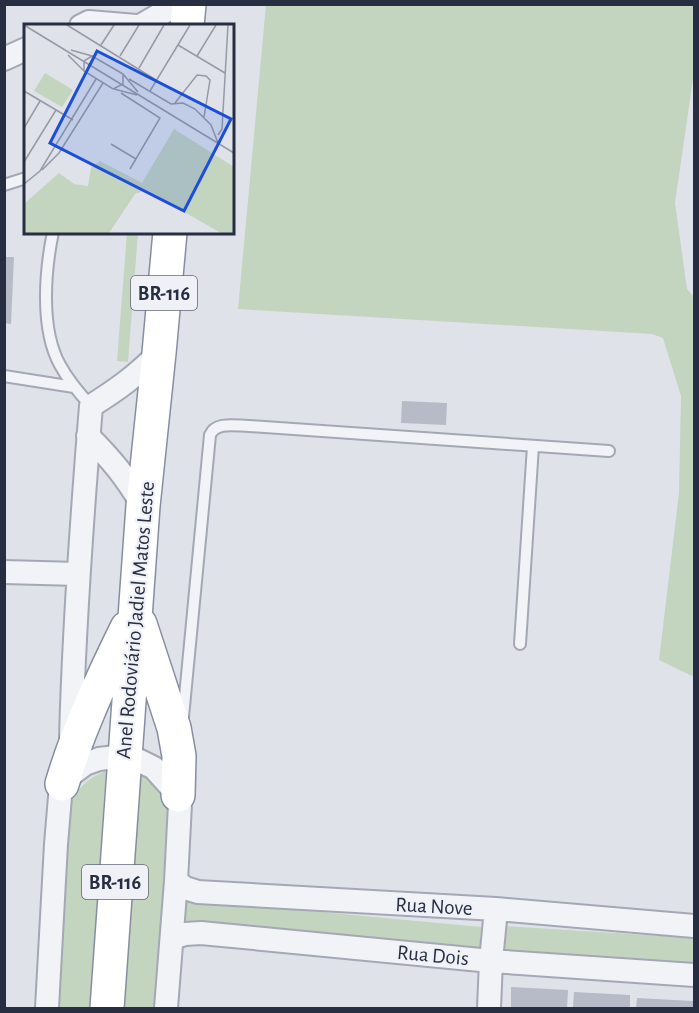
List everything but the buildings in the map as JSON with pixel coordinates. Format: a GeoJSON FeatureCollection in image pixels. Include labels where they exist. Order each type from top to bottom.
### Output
{"type":"FeatureCollection","features":[{"type":"Feature","properties":{"kind":"highway"},"geometry":{"type":"LineString","coordinates":[[187,24],[189,4]]}},
{"type":"Feature","properties":{"kind":"highway","name":"Anel Rodoviário Jadiel Matos Leste"},"geometry":{"type":"LineString","coordinates":[[107,1008],[142,506],[170,234]]}},
{"type":"Feature","properties":{"kind":"highway"},"geometry":{"type":"LineString","coordinates":[[136,610],[174,728],[179,756],[178,795]]}},
{"type":"Feature","properties":{"kind":"highway"},"geometry":{"type":"LineString","coordinates":[[67,769],[102,678],[136,610]]}},
{"type":"Feature","properties":{"kind":"street"},"geometry":{"type":"LineString","coordinates":[[142,24],[178,4]]}},
{"type":"Feature","properties":{"kind":"street"},"geometry":{"type":"LineString","coordinates":[[87,17],[127,24]]}},
{"type":"Feature","properties":{"kind":"street"},"geometry":{"type":"LineString","coordinates":[[4,58],[24,51]]}},
{"type":"Feature","properties":{"kind":"street"},"geometry":{"type":"LineString","coordinates":[[47,1008],[56,844],[60,797],[67,769],[78,574],[91,406],[139,374],[159,353]]}},
{"type":"Feature","properties":{"kind":"street"},"geometry":{"type":"LineString","coordinates":[[88,436],[123,474],[142,506]]}},
{"type":"Feature","properties":{"kind":"street"},"geometry":{"type":"LineString","coordinates":[[4,572],[78,574]]}},
{"type":"Feature","properties":{"kind":"street"},"geometry":{"type":"LineString","coordinates":[[67,769],[73,773],[85,764],[99,759],[124,756],[140,760],[154,768],[178,795],[180,804],[176,881],[166,1008]]}},
{"type":"Feature","properties":{"kind":"street","name":"Rua Nove"},"geometry":{"type":"LineString","coordinates":[[176,881],[185,888],[198,892],[496,909],[694,926]]}},
{"type":"Feature","properties":{"kind":"street"},"geometry":{"type":"LineString","coordinates":[[489,1008],[496,909]]}},
{"type":"Feature","properties":{"kind":"street","name":"Rua Dois"},"geometry":{"type":"LineString","coordinates":[[172,938],[201,933],[491,961],[694,975]]}},
{"type":"Feature","properties":{"kind":"lane"},"geometry":{"type":"LineString","coordinates":[[4,185],[24,179]]}},
{"type":"Feature","properties":{"kind":"lane"},"geometry":{"type":"LineString","coordinates":[[53,234],[46,304],[49,338],[59,364],[74,387],[91,406]]}},
{"type":"Feature","properties":{"kind":"lane"},"geometry":{"type":"LineString","coordinates":[[4,376],[74,387]]}},
{"type":"Feature","properties":{"kind":"lane"},"geometry":{"type":"LineString","coordinates":[[179,756],[212,430],[220,425],[249,426],[609,451]]}},
{"type":"Feature","properties":{"kind":"lane"},"geometry":{"type":"LineString","coordinates":[[520,644],[533,446]]}},
{"type":"Feature","properties":{"kind":"green space"},"geometry":{"type":"Polygon","coordinates":[[[266,5],[694,5],[694,72],[675,203],[687,289],[694,297],[694,677],[659,660],[679,493],[681,396],[663,338],[652,334],[238,309],[266,5]]]}},
{"type":"Feature","properties":{"kind":"green space"},"geometry":{"type":"Polygon","coordinates":[[[127,234],[138,234],[128,362],[117,361],[127,234]]]}},
{"type":"Feature","properties":{"kind":"green space"},"geometry":{"type":"Polygon","coordinates":[[[106,771],[90,1008],[56,1008],[69,811],[74,797],[82,786],[92,777],[106,771]]]}},
{"type":"Feature","properties":{"kind":"green space"},"geometry":{"type":"Polygon","coordinates":[[[138,773],[158,790],[170,813],[157,1008],[123,1008],[138,773]]]}},
{"type":"Feature","properties":{"kind":"green space"},"geometry":{"type":"Polygon","coordinates":[[[182,899],[481,927],[480,952],[180,924],[182,899]]]}},
{"type":"Feature","properties":{"kind":"green space"},"geometry":{"type":"Polygon","coordinates":[[[505,926],[694,938],[694,968],[505,953],[505,926]]]}}]}
